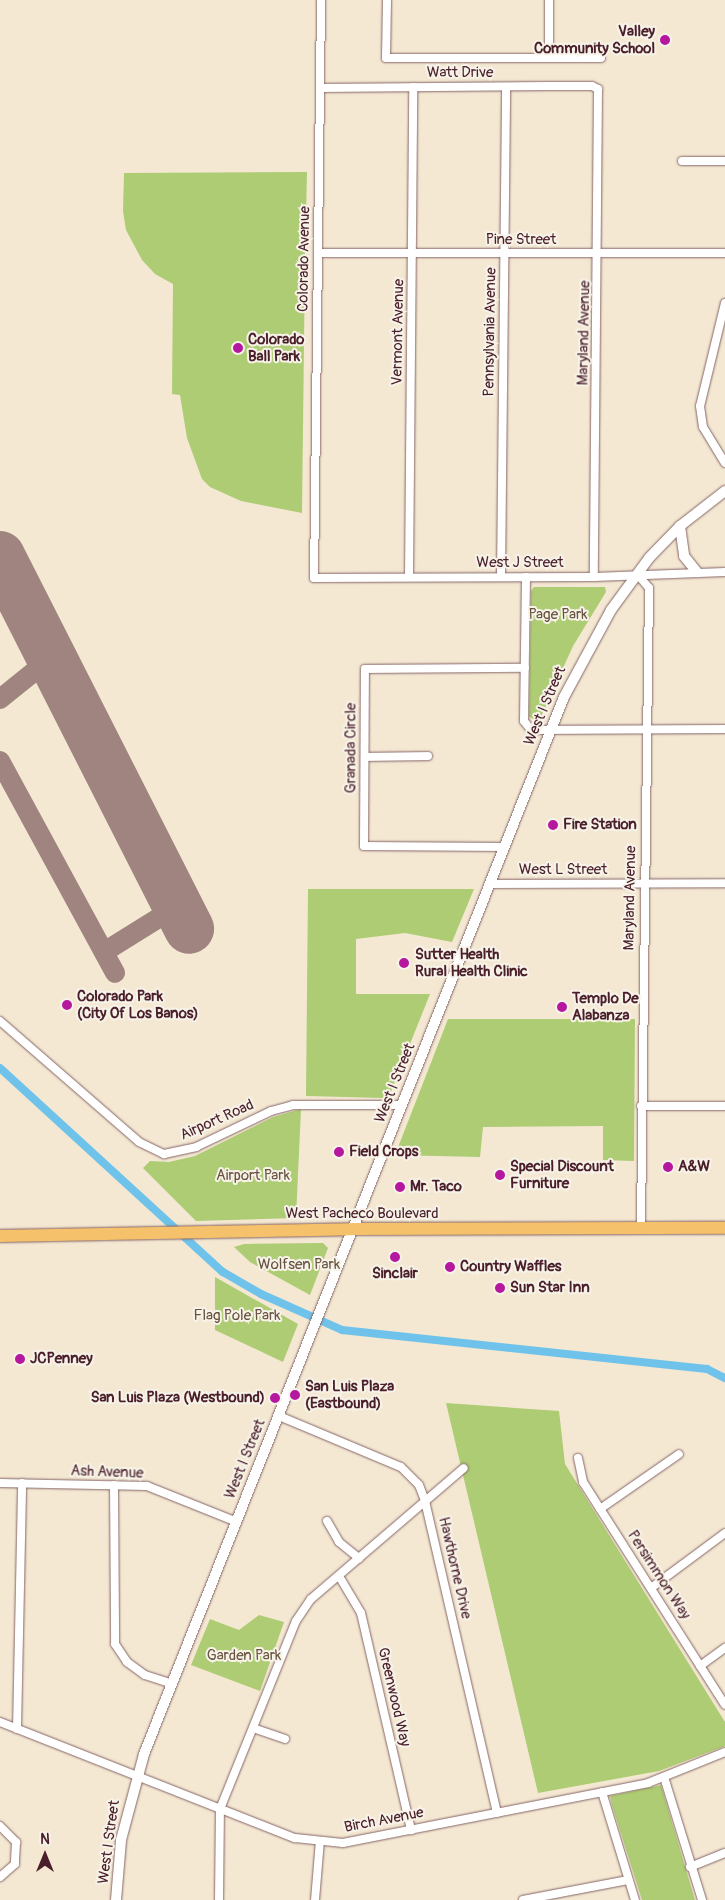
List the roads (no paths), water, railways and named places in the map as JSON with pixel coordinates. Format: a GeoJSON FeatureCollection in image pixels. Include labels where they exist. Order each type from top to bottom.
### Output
{"type":"FeatureCollection","features":[{"type":"Feature","properties":{"kind":"highway","name":"West Pacheco Boulevard"},"geometry":{"type":"LineString","coordinates":[[0,1236],[353,1229],[725,1228]]}},
{"type":"Feature","properties":{"kind":"street","name":"Colorado Avenue"},"geometry":{"type":"LineString","coordinates":[[314,578],[321,0]]}},
{"type":"Feature","properties":{"kind":"street"},"geometry":{"type":"LineString","coordinates":[[387,0],[386,58],[601,58]]}},
{"type":"Feature","properties":{"kind":"street"},"geometry":{"type":"LineString","coordinates":[[549,0],[549,58]]}},
{"type":"Feature","properties":{"kind":"street","name":"Watt Drive"},"geometry":{"type":"LineString","coordinates":[[321,88],[592,86],[598,89]]}},
{"type":"Feature","properties":{"kind":"street","name":"Vermont Avenue"},"geometry":{"type":"LineString","coordinates":[[409,577],[412,87]]}},
{"type":"Feature","properties":{"kind":"street","name":"Pennsylvania Avenue"},"geometry":{"type":"LineString","coordinates":[[501,577],[506,87]]}},
{"type":"Feature","properties":{"kind":"street","name":"Maryland Avenue"},"geometry":{"type":"LineString","coordinates":[[594,577],[599,254],[598,89]]}},
{"type":"Feature","properties":{"kind":"street"},"geometry":{"type":"LineString","coordinates":[[682,161],[725,161]]}},
{"type":"Feature","properties":{"kind":"street","name":"Pine Street"},"geometry":{"type":"LineString","coordinates":[[318,253],[725,253]]}},
{"type":"Feature","properties":{"kind":"street"},"geometry":{"type":"LineString","coordinates":[[725,303],[700,406],[703,427],[725,463]]}},
{"type":"Feature","properties":{"kind":"street","name":"West I Street"},"geometry":{"type":"LineString","coordinates":[[116,1900],[121,1840],[136,1776],[491,884],[550,731],[592,642],[636,574],[680,526],[725,491]]}},
{"type":"Feature","properties":{"kind":"street"},"geometry":{"type":"LineString","coordinates":[[680,526],[684,556],[697,572]]}},
{"type":"Feature","properties":{"kind":"street","name":"West J Street"},"geometry":{"type":"LineString","coordinates":[[314,578],[594,577],[725,572]]}},
{"type":"Feature","properties":{"kind":"street","name":"Maryland Avenue"},"geometry":{"type":"LineString","coordinates":[[636,574],[649,588],[640,1227]]}},
{"type":"Feature","properties":{"kind":"street"},"geometry":{"type":"LineString","coordinates":[[526,577],[524,721],[531,730],[725,728]]}},
{"type":"Feature","properties":{"kind":"street","name":"Granada Circle"},"geometry":{"type":"LineString","coordinates":[[505,847],[364,846],[365,669],[525,668]]}},
{"type":"Feature","properties":{"kind":"street"},"geometry":{"type":"LineString","coordinates":[[365,757],[428,756]]}},
{"type":"Feature","properties":{"kind":"street","name":"West L Street"},"geometry":{"type":"LineString","coordinates":[[491,884],[725,883]]}},
{"type":"Feature","properties":{"kind":"street","name":"Airport Road"},"geometry":{"type":"LineString","coordinates":[[0,1021],[139,1142],[164,1154],[196,1147],[271,1111],[293,1105],[402,1105]]}},
{"type":"Feature","properties":{"kind":"street"},"geometry":{"type":"LineString","coordinates":[[641,1106],[725,1106]]}},
{"type":"Feature","properties":{"kind":"street","name":"Hawthorne Drive"},"geometry":{"type":"LineString","coordinates":[[278,1416],[401,1467],[419,1485],[425,1501],[497,1813]]}},
{"type":"Feature","properties":{"kind":"street"},"geometry":{"type":"LineString","coordinates":[[600,1509],[679,1454]]}},
{"type":"Feature","properties":{"kind":"street","name":"Persimmon Way"},"geometry":{"type":"LineString","coordinates":[[578,1458],[583,1482],[725,1705]]}},
{"type":"Feature","properties":{"kind":"street"},"geometry":{"type":"LineString","coordinates":[[219,1900],[220,1809],[296,1621],[311,1599],[464,1468]]}},
{"type":"Feature","properties":{"kind":"street","name":"Ash Avenue"},"geometry":{"type":"LineString","coordinates":[[0,1483],[147,1486],[237,1522]]}},
{"type":"Feature","properties":{"kind":"street"},"geometry":{"type":"LineString","coordinates":[[17,1729],[22,1483]]}},
{"type":"Feature","properties":{"kind":"street"},"geometry":{"type":"LineString","coordinates":[[114,1485],[115,1644],[127,1662],[145,1675],[172,1684]]}},
{"type":"Feature","properties":{"kind":"street"},"geometry":{"type":"LineString","coordinates":[[327,1521],[339,1542],[359,1558]]}},
{"type":"Feature","properties":{"kind":"street"},"geometry":{"type":"LineString","coordinates":[[650,1588],[725,1533]]}},
{"type":"Feature","properties":{"kind":"street","name":"Greenwood Way"},"geometry":{"type":"LineString","coordinates":[[339,1576],[361,1613],[411,1830]]}},
{"type":"Feature","properties":{"kind":"street"},"geometry":{"type":"LineString","coordinates":[[700,1666],[725,1648]]}},
{"type":"Feature","properties":{"kind":"street","name":"Birch Avenue"},"geometry":{"type":"LineString","coordinates":[[0,1722],[295,1838],[343,1843],[664,1778],[725,1752]]}},
{"type":"Feature","properties":{"kind":"street"},"geometry":{"type":"LineString","coordinates":[[254,1728],[286,1739]]}},
{"type":"Feature","properties":{"kind":"street"},"geometry":{"type":"LineString","coordinates":[[664,1778],[690,1867],[702,1900]]}},
{"type":"Feature","properties":{"kind":"street"},"geometry":{"type":"LineString","coordinates":[[602,1792],[634,1900]]}},
{"type":"Feature","properties":{"kind":"street"},"geometry":{"type":"LineString","coordinates":[[0,1826],[16,1842],[15,1864],[0,1877]]}},
{"type":"Feature","properties":{"kind":"street"},"geometry":{"type":"LineString","coordinates":[[315,1900],[320,1841]]}},
{"type":"Feature","properties":{"kind":"street"},"geometry":{"type":"LineString","coordinates":[[690,1867],[725,1853]]}},
{"type":"Feature","properties":{"kind":"street"},"geometry":{"type":"LineString","coordinates":[[523,1900],[628,1880]]}},
{"type":"Feature","properties":{"kind":"waterway"},"geometry":{"type":"LineString","coordinates":[[0,1068],[223,1272],[261,1294],[342,1330],[707,1369],[725,1378]]}},
{"type":"Feature","properties":{"kind":"place","name":"Valley Community School"},"geometry":{"type":"Point","coordinates":[665,40]}},
{"type":"Feature","properties":{"kind":"place","name":"Colorado Ball Park"},"geometry":{"type":"Point","coordinates":[238,348]}},
{"type":"Feature","properties":{"kind":"place","name":"Fire Station"},"geometry":{"type":"Point","coordinates":[553,825]}},
{"type":"Feature","properties":{"kind":"place","name":"Sutter Health Rural Health Clinic"},"geometry":{"type":"Point","coordinates":[404,963]}},
{"type":"Feature","properties":{"kind":"place","name":"Colorado Park (City Of Los Banos)"},"geometry":{"type":"Point","coordinates":[67,1005]}},
{"type":"Feature","properties":{"kind":"place","name":"Templo De Alabanza"},"geometry":{"type":"Point","coordinates":[562,1007]}},
{"type":"Feature","properties":{"kind":"place","name":"Field Crops"},"geometry":{"type":"Point","coordinates":[339,1152]}},
{"type":"Feature","properties":{"kind":"place","name":"A&W"},"geometry":{"type":"Point","coordinates":[668,1167]}},
{"type":"Feature","properties":{"kind":"place","name":"Special Discount Furniture"},"geometry":{"type":"Point","coordinates":[500,1175]}},
{"type":"Feature","properties":{"kind":"place","name":"Mr. Taco"},"geometry":{"type":"Point","coordinates":[400,1187]}},
{"type":"Feature","properties":{"kind":"place","name":"Sinclair"},"geometry":{"type":"Point","coordinates":[395,1257]}},
{"type":"Feature","properties":{"kind":"place","name":"Country Waffles"},"geometry":{"type":"Point","coordinates":[450,1267]}},
{"type":"Feature","properties":{"kind":"place","name":"Sun Star Inn"},"geometry":{"type":"Point","coordinates":[500,1288]}},
{"type":"Feature","properties":{"kind":"place","name":"JCPenney"},"geometry":{"type":"Point","coordinates":[20,1359]}},
{"type":"Feature","properties":{"kind":"place","name":"San Luis Plaza (Eastbound)"},"geometry":{"type":"Point","coordinates":[295,1395]}},
{"type":"Feature","properties":{"kind":"place","name":"San Luis Plaza (Westbound)"},"geometry":{"type":"Point","coordinates":[275,1398]}},
{"type":"Feature","properties":{"kind":"park label","name":"Page Park"},"geometry":{"type":"Point","coordinates":[558,615]}},
{"type":"Feature","properties":{"kind":"park label","name":"Airport Park"},"geometry":{"type":"Point","coordinates":[253,1176]}},
{"type":"Feature","properties":{"kind":"park label","name":"Wolfsen Park"},"geometry":{"type":"Point","coordinates":[299,1265]}},
{"type":"Feature","properties":{"kind":"park label","name":"Flag Pole Park"},"geometry":{"type":"Point","coordinates":[237,1316]}},
{"type":"Feature","properties":{"kind":"park label","name":"Garden Park"},"geometry":{"type":"Point","coordinates":[244,1656]}}]}
